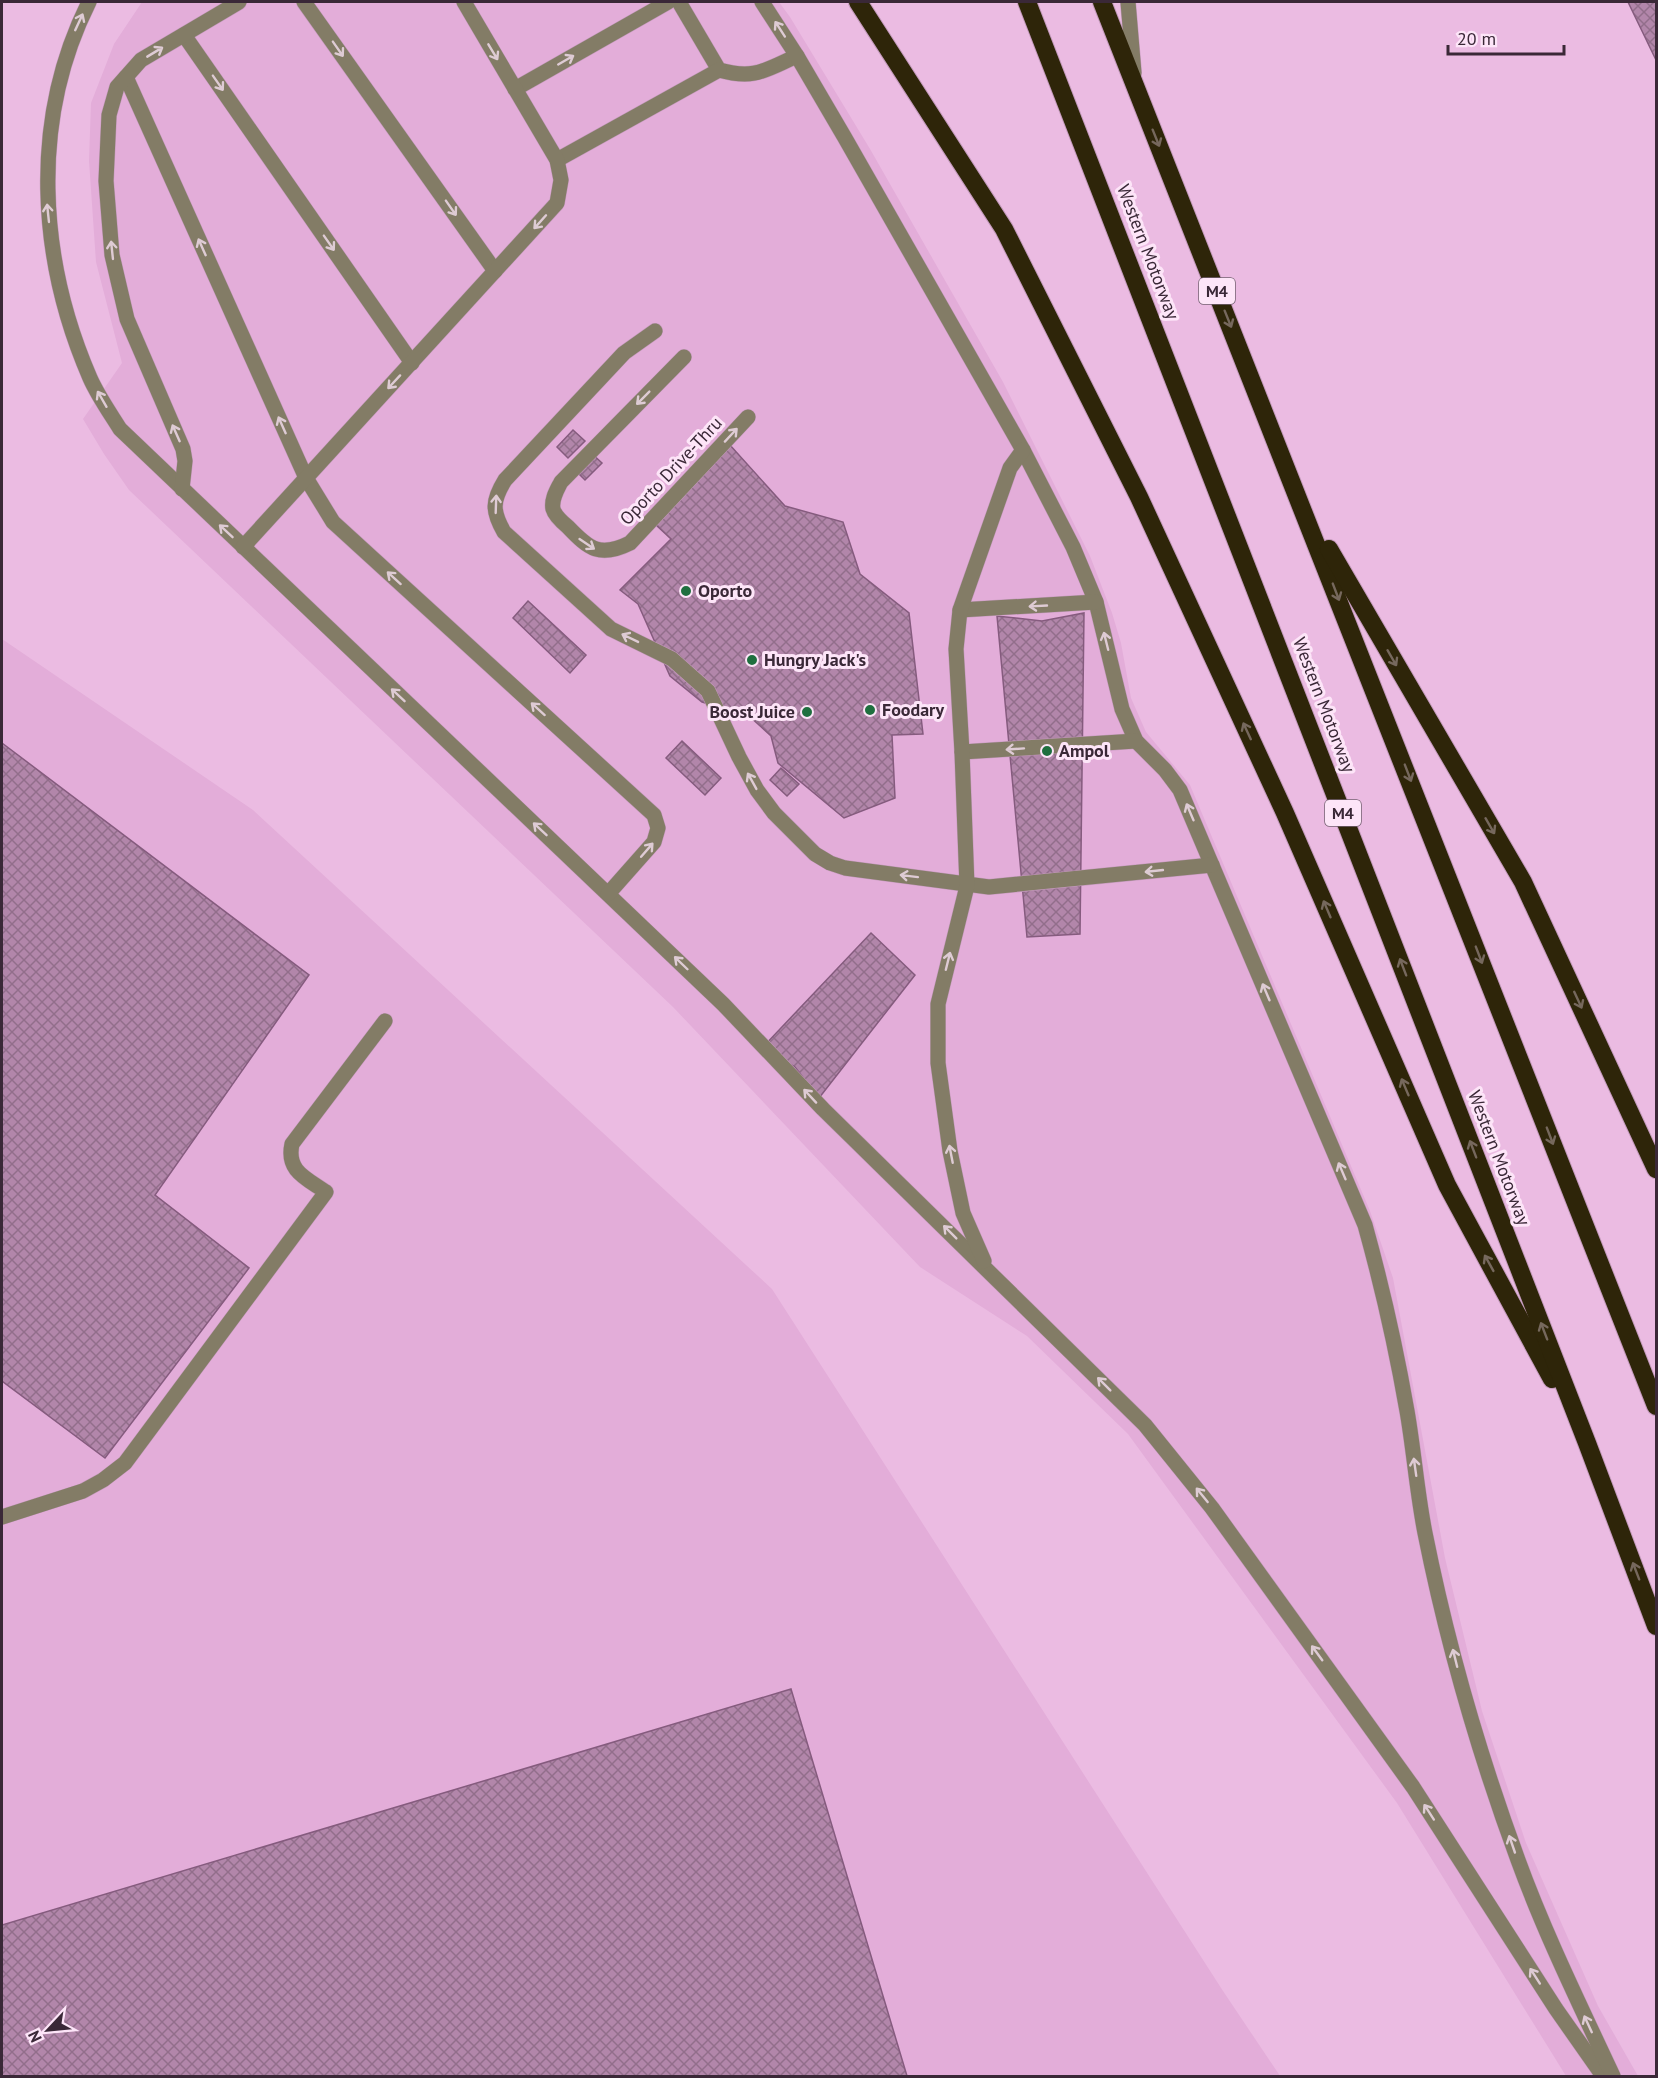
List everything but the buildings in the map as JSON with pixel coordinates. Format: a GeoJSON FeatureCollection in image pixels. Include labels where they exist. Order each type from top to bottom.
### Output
{"type":"FeatureCollection","features":[{"type":"Feature","properties":{"kind":"highway"},"geometry":{"type":"LineString","coordinates":[[858,2],[998,219],[1139,496],[1276,792],[1447,1185],[1587,1443]]}},
{"type":"Feature","properties":{"kind":"highway","name":"Western Motorway"},"geometry":{"type":"LineString","coordinates":[[1027,2],[1656,1626]]}},
{"type":"Feature","properties":{"kind":"highway","name":"M4"},"geometry":{"type":"LineString","coordinates":[[1102,2],[1656,1406]]}},
{"type":"Feature","properties":{"kind":"highway"},"geometry":{"type":"LineString","coordinates":[[1299,498],[1523,882],[1656,1169]]}},
{"type":"Feature","properties":{"kind":"lane"},"geometry":{"type":"LineString","coordinates":[[89,2],[76,27],[61,70],[47,163],[47,208],[54,259],[71,325],[91,379],[120,429],[723,1004],[823,1109],[1145,1425],[1212,1508],[1413,1787],[1556,2009],[1603,2076]]}},
{"type":"Feature","properties":{"kind":"lane"},"geometry":{"type":"LineString","coordinates":[[182,489],[185,461],[183,449],[127,319],[112,255],[106,181],[109,115],[117,87],[141,60],[239,2]]}},
{"type":"Feature","properties":{"kind":"lane"},"geometry":{"type":"LineString","coordinates":[[304,2],[495,271]]}},
{"type":"Feature","properties":{"kind":"lane"},"geometry":{"type":"LineString","coordinates":[[243,547],[557,203],[561,180],[557,160],[464,2]]}},
{"type":"Feature","properties":{"kind":"lane"},"geometry":{"type":"LineString","coordinates":[[515,89],[668,2]]}},
{"type":"Feature","properties":{"kind":"lane"},"geometry":{"type":"LineString","coordinates":[[679,2],[719,70],[736,75],[753,75],[797,56]]}},
{"type":"Feature","properties":{"kind":"lane"},"geometry":{"type":"LineString","coordinates":[[762,2],[797,56],[1023,450],[1073,547],[1096,602],[1122,709],[1136,741],[1165,770],[1180,790],[1365,1225],[1383,1288],[1408,1412],[1424,1531],[1460,1679],[1500,1809],[1519,1862],[1572,1990],[1613,2076]]}},
{"type":"Feature","properties":{"kind":"lane"},"geometry":{"type":"LineString","coordinates":[[1128,2],[1135,83]]}},
{"type":"Feature","properties":{"kind":"lane"},"geometry":{"type":"LineString","coordinates":[[184,35],[411,363]]}},
{"type":"Feature","properties":{"kind":"lane"},"geometry":{"type":"LineString","coordinates":[[557,160],[719,70]]}},
{"type":"Feature","properties":{"kind":"lane"},"geometry":{"type":"LineString","coordinates":[[126,78],[306,478],[333,522],[654,815],[658,828],[654,842],[608,894]]}},
{"type":"Feature","properties":{"kind":"lane"},"geometry":{"type":"LineString","coordinates":[[655,331],[624,353],[505,480],[494,505],[500,525],[504,532],[611,629],[672,659],[708,691],[757,790],[774,813],[815,854],[830,863],[845,868],[989,887],[1212,865]]}},
{"type":"Feature","properties":{"kind":"lane","name":"Oporto Drive-Thru"},"geometry":{"type":"LineString","coordinates":[[684,357],[561,482],[553,498],[556,516],[584,544],[593,549],[603,550],[618,549],[630,543],[748,417]]}},
{"type":"Feature","properties":{"kind":"lane"},"geometry":{"type":"LineString","coordinates":[[988,1269],[963,1213],[950,1151],[938,1063],[938,1004],[967,885],[956,649],[960,610],[1010,468],[1023,450]]}},
{"type":"Feature","properties":{"kind":"lane"},"geometry":{"type":"LineString","coordinates":[[960,610],[1096,602]]}},
{"type":"Feature","properties":{"kind":"lane"},"geometry":{"type":"LineString","coordinates":[[962,752],[1136,741]]}},
{"type":"Feature","properties":{"kind":"lane"},"geometry":{"type":"LineString","coordinates":[[2,1517],[83,1491],[103,1480],[125,1463],[326,1192],[296,1171],[289,1157],[292,1144],[385,1021]]}},
{"type":"Feature","properties":{"kind":"shaded area"},"geometry":{"type":"Polygon","coordinates":[[[142,2],[779,2],[790,17],[870,149],[1003,382],[1090,556],[1121,643],[1131,698],[1146,732],[1190,785],[1370,1211],[1393,1278],[1445,1558],[1482,1711],[1526,1843],[1598,2006],[1638,2076],[1566,2076],[1397,1803],[1128,1434],[1027,1336],[920,1267],[673,1007],[129,490],[83,419],[122,363],[96,262],[89,161],[91,103],[114,44],[142,2]]]}},
{"type":"Feature","properties":{"kind":"shaded area"},"geometry":{"type":"Polygon","coordinates":[[[2,639],[253,810],[772,1289],[1280,2076],[2,2076],[2,639]]]}},
{"type":"Feature","properties":{"kind":"place","name":"Oporto"},"geometry":{"type":"Point","coordinates":[686,591]}},
{"type":"Feature","properties":{"kind":"place","name":"Hungry Jack's"},"geometry":{"type":"Point","coordinates":[752,660]}},
{"type":"Feature","properties":{"kind":"place","name":"Foodary"},"geometry":{"type":"Point","coordinates":[870,710]}},
{"type":"Feature","properties":{"kind":"place","name":"Boost Juice"},"geometry":{"type":"Point","coordinates":[807,712]}},
{"type":"Feature","properties":{"kind":"place","name":"Ampol"},"geometry":{"type":"Point","coordinates":[1047,751]}}]}
